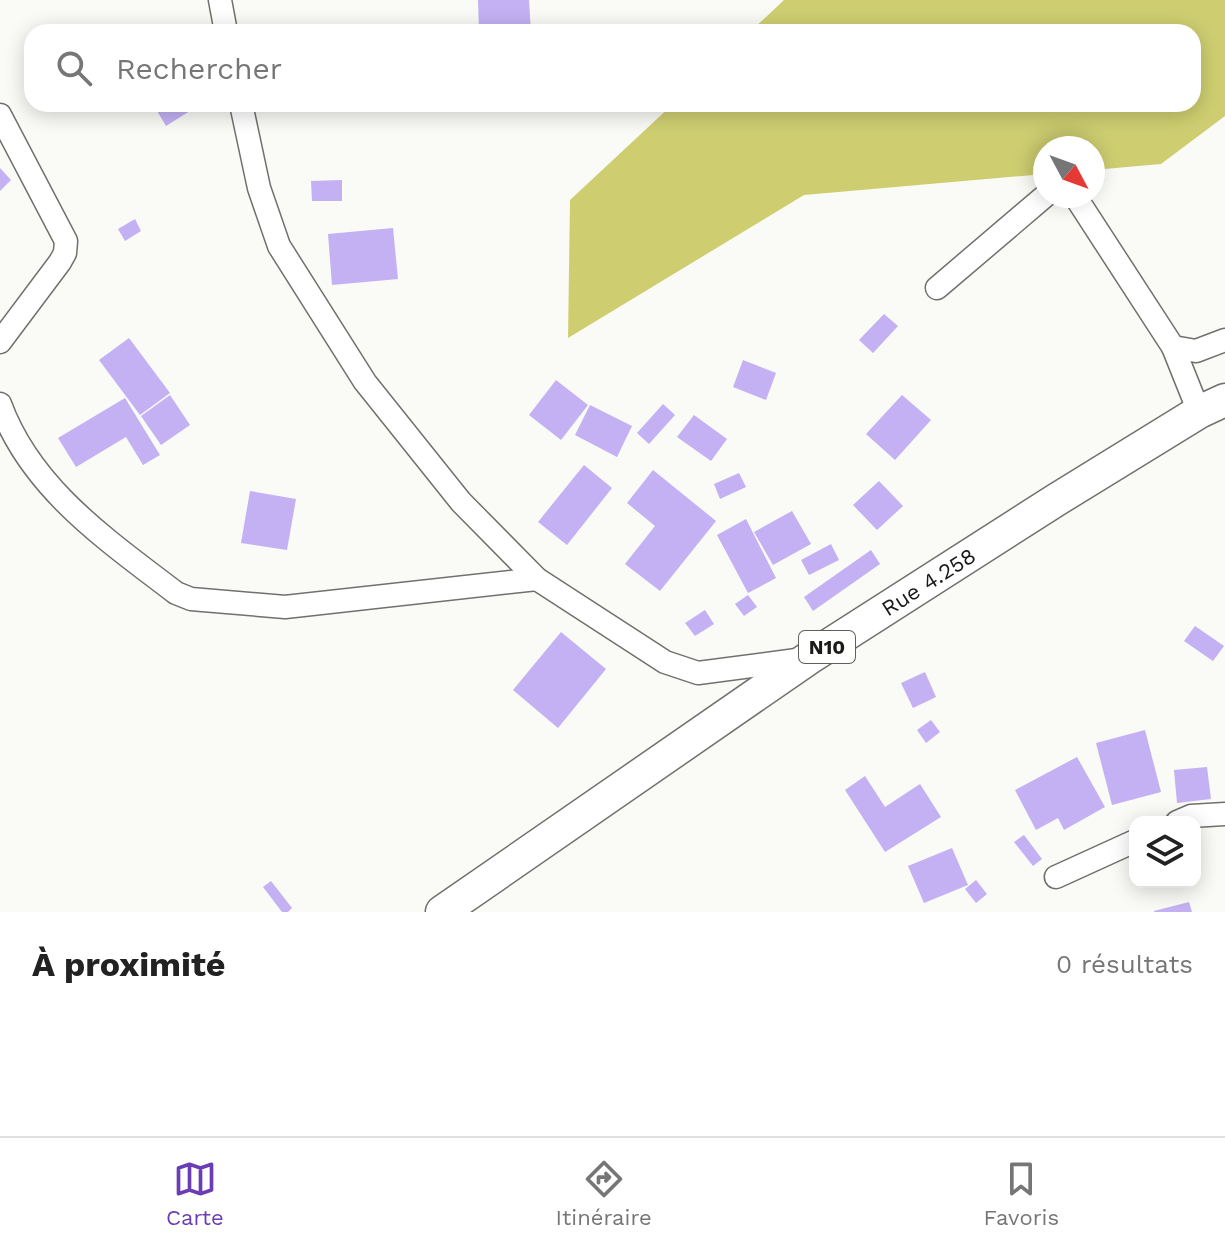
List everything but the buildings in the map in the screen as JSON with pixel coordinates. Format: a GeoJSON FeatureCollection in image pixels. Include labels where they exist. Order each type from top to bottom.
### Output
{"type":"FeatureCollection","features":[{"type":"Feature","properties":{"kind":"highway","name":"Rue 4.258"},"geometry":{"type":"LineString","coordinates":[[442,912],[809,658],[1056,500],[1212,406]]}},
{"type":"Feature","properties":{"kind":"street"},"geometry":{"type":"LineString","coordinates":[[220,0],[224,24]]}},
{"type":"Feature","properties":{"kind":"street"},"geometry":{"type":"LineString","coordinates":[[243,112],[259,188],[279,246],[365,382],[461,502],[537,579],[665,662],[698,673],[809,658]]}},
{"type":"Feature","properties":{"kind":"street"},"geometry":{"type":"LineString","coordinates":[[0,115],[66,241],[65,253],[0,342]]}},
{"type":"Feature","properties":{"kind":"street"},"geometry":{"type":"LineString","coordinates":[[937,288],[1033,206]]}},
{"type":"Feature","properties":{"kind":"street"},"geometry":{"type":"LineString","coordinates":[[1083,208],[1212,406]]}},
{"type":"Feature","properties":{"kind":"street"},"geometry":{"type":"LineString","coordinates":[[1173,347],[1196,351],[1225,340]]}},
{"type":"Feature","properties":{"kind":"street"},"geometry":{"type":"LineString","coordinates":[[0,404],[10,432],[55,492],[79,518],[176,593],[191,599],[285,607],[537,579]]}},
{"type":"Feature","properties":{"kind":"street"},"geometry":{"type":"LineString","coordinates":[[1191,816],[1225,814]]}},
{"type":"Feature","properties":{"kind":"street"},"geometry":{"type":"LineString","coordinates":[[1056,877],[1129,844]]}},
{"type":"Feature","properties":{"kind":"shaded area"},"geometry":{"type":"Polygon","coordinates":[[[784,0],[1225,0],[1225,116],[1161,164],[1105,169],[1105,136],[1033,136],[1033,175],[804,195],[568,338],[570,200],[664,112],[1201,112],[1201,24],[758,24],[784,0]]]}}]}
